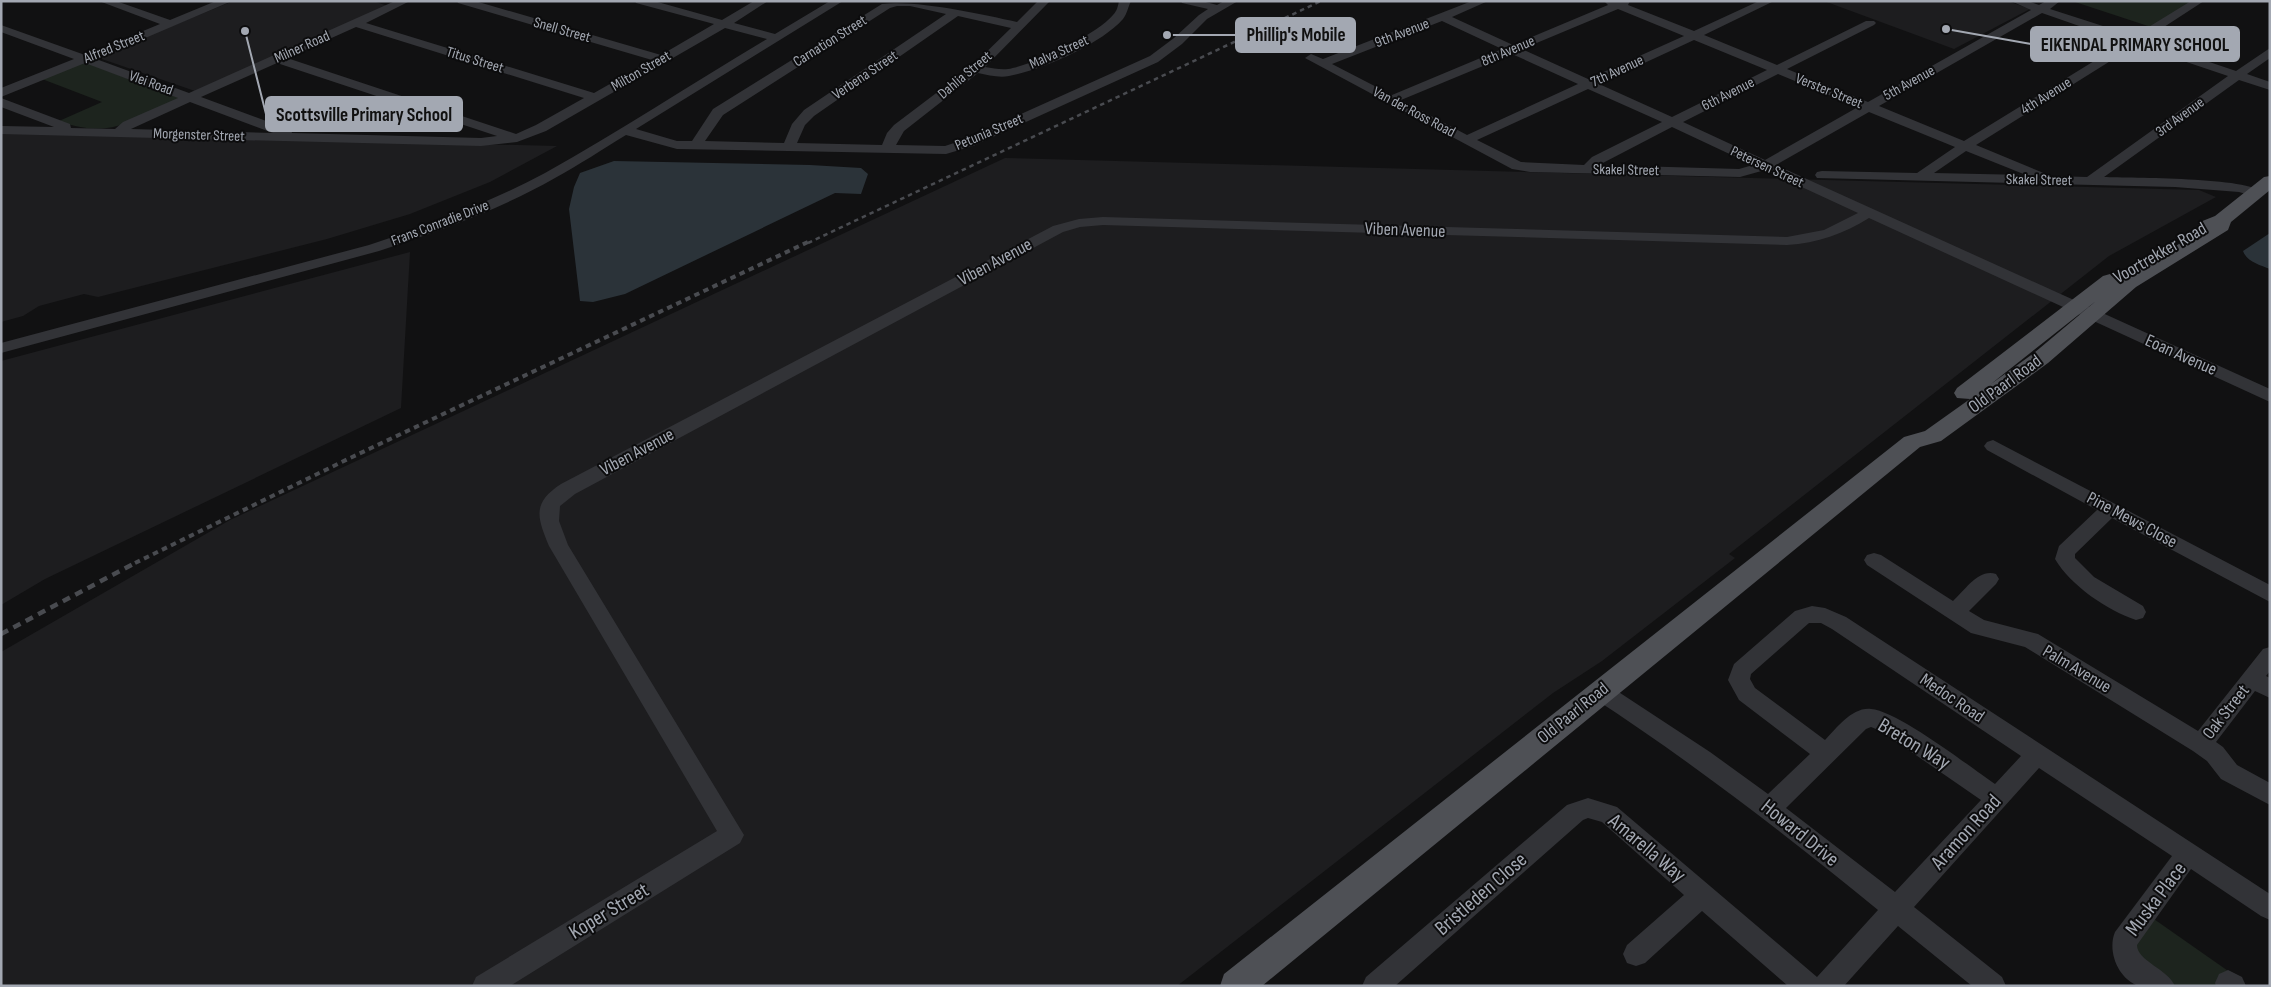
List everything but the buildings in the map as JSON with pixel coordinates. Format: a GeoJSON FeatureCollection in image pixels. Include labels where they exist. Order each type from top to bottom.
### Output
{"type":"FeatureCollection","features":[{"type":"Feature","properties":{"kind":"main road","name":"Voortrekker Road"},"geometry":{"type":"LineString","coordinates":[[2084,311],[2221,226],[2222,220],[2270,181]]}},
{"type":"Feature","properties":{"kind":"main road","name":"Old Paarl Road"},"geometry":{"type":"LineString","coordinates":[[1236,986],[1600,691],[1912,442],[1918,430],[2084,311]]}},
{"type":"Feature","properties":{"kind":"street"},"geometry":{"type":"LineString","coordinates":[[104,1],[171,24]]}},
{"type":"Feature","properties":{"kind":"street","name":"Alfred Street"},"geometry":{"type":"LineString","coordinates":[[1,93],[227,1]]}},
{"type":"Feature","properties":{"kind":"street","name":"Milner Road"},"geometry":{"type":"LineString","coordinates":[[118,133],[128,125],[405,1]]}},
{"type":"Feature","properties":{"kind":"street","name":"Snell Street"},"geometry":{"type":"LineString","coordinates":[[462,1],[663,59]]}},
{"type":"Feature","properties":{"kind":"street"},"geometry":{"type":"LineString","coordinates":[[640,1],[777,38]]}},
{"type":"Feature","properties":{"kind":"street","name":"Milton Street"},"geometry":{"type":"LineString","coordinates":[[517,138],[541,128],[763,1]]}},
{"type":"Feature","properties":{"kind":"street","name":"Frans Conradie Drive"},"geometry":{"type":"LineString","coordinates":[[1,348],[374,248],[431,229],[495,203],[541,180],[838,1]]}},
{"type":"Feature","properties":{"kind":"street"},"geometry":{"type":"LineString","coordinates":[[952,13],[964,1]]}},
{"type":"Feature","properties":{"kind":"street","name":"Dahlia Street"},"geometry":{"type":"LineString","coordinates":[[887,150],[894,133],[899,128],[976,69],[1045,1]]}},
{"type":"Feature","properties":{"kind":"street","name":"Malva Street"},"geometry":{"type":"LineString","coordinates":[[976,69],[1012,72],[1082,43],[1098,34],[1119,16],[1124,1]]}},
{"type":"Feature","properties":{"kind":"street"},"geometry":{"type":"LineString","coordinates":[[1186,1],[1217,8]]}},
{"type":"Feature","properties":{"kind":"street","name":"Petunia Street"},"geometry":{"type":"LineString","coordinates":[[625,130],[668,143],[696,145],[937,151],[953,148],[1154,58],[1178,41],[1203,17],[1233,1]]}},
{"type":"Feature","properties":{"kind":"street","name":"9th Avenue"},"geometry":{"type":"LineString","coordinates":[[1316,61],[1483,1]]}},
{"type":"Feature","properties":{"kind":"street","name":"7th Avenue"},"geometry":{"type":"LineString","coordinates":[[1466,140],[1769,1]]}},
{"type":"Feature","properties":{"kind":"street"},"geometry":{"type":"LineString","coordinates":[[2016,1],[2270,86]]}},
{"type":"Feature","properties":{"kind":"street","name":"5th Avenue"},"geometry":{"type":"LineString","coordinates":[[1764,166],[1866,106],[2054,1]]}},
{"type":"Feature","properties":{"kind":"street","name":"4th Avenue"},"geometry":{"type":"LineString","coordinates":[[1920,177],[1965,146],[2199,1]]}},
{"type":"Feature","properties":{"kind":"street","name":"Carnation Street"},"geometry":{"type":"LineString","coordinates":[[696,145],[718,112],[886,6],[904,2],[1020,26]]}},
{"type":"Feature","properties":{"kind":"street","name":"Verster Street"},"geometry":{"type":"LineString","coordinates":[[1617,2],[1694,36],[2049,180]]}},
{"type":"Feature","properties":{"kind":"street","name":"8th Avenue"},"geometry":{"type":"LineString","coordinates":[[1391,100],[1617,2]]}},
{"type":"Feature","properties":{"kind":"street","name":"Verbena Street"},"geometry":{"type":"LineString","coordinates":[[788,148],[799,124],[809,113],[952,13]]}},
{"type":"Feature","properties":{"kind":"street","name":"Petersen Street"},"geometry":{"type":"LineString","coordinates":[[1442,17],[2084,311]]}},
{"type":"Feature","properties":{"kind":"street","name":"Titus Street"},"geometry":{"type":"LineString","coordinates":[[355,23],[595,97]]}},
{"type":"Feature","properties":{"kind":"street","name":"6th Avenue"},"geometry":{"type":"LineString","coordinates":[[1588,169],[1597,160],[1870,23]]}},
{"type":"Feature","properties":{"kind":"street","name":"Vlei Road"},"geometry":{"type":"LineString","coordinates":[[1,28],[301,138]]}},
{"type":"Feature","properties":{"kind":"street","name":"3rd Avenue"},"geometry":{"type":"LineString","coordinates":[[2090,181],[2270,52]]}},
{"type":"Feature","properties":{"kind":"street"},"geometry":{"type":"LineString","coordinates":[[276,59],[517,138]]}},
{"type":"Feature","properties":{"kind":"street","name":"Van der Ross Road"},"geometry":{"type":"LineString","coordinates":[[1316,61],[1517,166]]}},
{"type":"Feature","properties":{"kind":"street"},"geometry":{"type":"LineString","coordinates":[[1,102],[69,129],[65,132]]}},
{"type":"Feature","properties":{"kind":"street","name":"Morgenster Street"},"geometry":{"type":"LineString","coordinates":[[1,130],[480,142],[517,138]]}},
{"type":"Feature","properties":{"kind":"street","name":"Skakel Street"},"geometry":{"type":"LineString","coordinates":[[1517,166],[1740,173],[1764,166]]}},
{"type":"Feature","properties":{"kind":"street","name":"Skakel Street"},"geometry":{"type":"LineString","coordinates":[[1822,175],[2221,185],[2256,192]]}},
{"type":"Feature","properties":{"kind":"street","name":"Viben Avenue"},"geometry":{"type":"LineString","coordinates":[[732,835],[559,546],[547,512],[556,497],[568,489],[1058,229],[1079,223],[1103,221],[1787,241],[1833,233],[1868,213]]}},
{"type":"Feature","properties":{"kind":"street","name":"Eoan Avenue"},"geometry":{"type":"LineString","coordinates":[[2084,311],[2270,396]]}},
{"type":"Feature","properties":{"kind":"street","name":"Pine Mews Close"},"geometry":{"type":"LineString","coordinates":[[1993,446],[2270,594]]}},
{"type":"Feature","properties":{"kind":"street"},"geometry":{"type":"LineString","coordinates":[[2110,508],[2066,551],[2065,559],[2082,578],[2136,612]]}},
{"type":"Feature","properties":{"kind":"street","name":"Palm Avenue"},"geometry":{"type":"LineString","coordinates":[[1874,560],[1981,628],[2031,640],[2201,744],[2215,754],[2229,772],[2270,796]]}},
{"type":"Feature","properties":{"kind":"street"},"geometry":{"type":"LineString","coordinates":[[1955,612],[1989,579]]}},
{"type":"Feature","properties":{"kind":"street","name":"Medoc Road"},"geometry":{"type":"LineString","coordinates":[[1826,753],[1747,694],[1739,680],[1742,670],[1802,617],[1812,614],[1834,619],[2270,908]]}},
{"type":"Feature","properties":{"kind":"street"},"geometry":{"type":"LineString","coordinates":[[2261,684],[2270,655]]}},
{"type":"Feature","properties":{"kind":"street","name":"Oak Street"},"geometry":{"type":"LineString","coordinates":[[2201,744],[2261,684]]}},
{"type":"Feature","properties":{"kind":"street","name":"Howard Drive"},"geometry":{"type":"LineString","coordinates":[[1600,691],[1683,746],[1770,808],[1895,910],[1994,986]]}},
{"type":"Feature","properties":{"kind":"street","name":"Breton Way"},"geometry":{"type":"LineString","coordinates":[[1770,808],[1859,721],[1864,719],[1877,719],[1889,724],[1997,798]]}},
{"type":"Feature","properties":{"kind":"street","name":"Aramon Road"},"geometry":{"type":"LineString","coordinates":[[1826,986],[2036,754]]}},
{"type":"Feature","properties":{"kind":"street","name":"Amarella Way"},"geometry":{"type":"LineString","coordinates":[[1588,808],[1609,814],[1808,986]]}},
{"type":"Feature","properties":{"kind":"street","name":"Bristleden Close"},"geometry":{"type":"LineString","coordinates":[[1375,986],[1574,812],[1588,808]]}},
{"type":"Feature","properties":{"kind":"street","name":"Koper Street"},"geometry":{"type":"LineString","coordinates":[[485,986],[626,902],[732,835]]}},
{"type":"Feature","properties":{"kind":"street","name":"Muska Place"},"geometry":{"type":"LineString","coordinates":[[2162,986],[2135,967],[2129,960],[2124,953],[2124,941],[2188,854]]}},
{"type":"Feature","properties":{"kind":"street","name":"Amarella Way"},"geometry":{"type":"LineString","coordinates":[[1636,954],[1702,894]]}},
{"type":"Feature","properties":{"kind":"shaded area"},"geometry":{"type":"Polygon","coordinates":[[[233,1],[373,1],[388,6],[195,91],[96,57],[233,1]]]}},
{"type":"Feature","properties":{"kind":"shaded area"},"geometry":{"type":"Polygon","coordinates":[[[1824,1],[2008,1],[2030,9],[1954,49],[1824,1]]]}},
{"type":"Feature","properties":{"kind":"shaded area"},"geometry":{"type":"Polygon","coordinates":[[[2072,1],[2193,1],[2151,27],[2072,1]]]}},
{"type":"Feature","properties":{"kind":"shaded area"},"geometry":{"type":"Polygon","coordinates":[[[84,62],[179,98],[135,120],[108,128],[93,129],[59,121],[102,102],[42,79],[84,62]]]}},
{"type":"Feature","properties":{"kind":"shaded area"},"geometry":{"type":"Polygon","coordinates":[[[1,133],[557,146],[490,182],[410,214],[327,239],[98,297],[84,294],[39,306],[23,316],[1,322],[1,133]]]}},
{"type":"Feature","properties":{"kind":"shaded area"},"geometry":{"type":"Polygon","coordinates":[[[1005,158],[2199,190],[2216,197],[2109,256],[1729,554],[1735,558],[1602,661],[1553,693],[1177,986],[1,986],[1,652],[230,520],[1005,158]]]}},
{"type":"Feature","properties":{"kind":"shaded area"},"geometry":{"type":"Polygon","coordinates":[[[614,161],[810,165],[861,168],[868,174],[861,194],[835,193],[625,294],[593,302],[580,301],[569,209],[574,187],[580,173],[614,161]]]}},
{"type":"Feature","properties":{"kind":"shaded area"},"geometry":{"type":"Polygon","coordinates":[[[2270,233],[2270,269],[2248,258],[2243,251],[2270,233]]]}},
{"type":"Feature","properties":{"kind":"shaded area"},"geometry":{"type":"Polygon","coordinates":[[[410,252],[401,408],[45,579],[1,605],[1,361],[410,252]]]}},
{"type":"Feature","properties":{"kind":"shaded area"},"geometry":{"type":"Polygon","coordinates":[[[2151,917],[2231,973],[2226,986],[2169,986],[2130,944],[2151,917]]]}},
{"type":"Feature","properties":{"kind":"railway"},"geometry":{"type":"LineString","coordinates":[[808,243],[1321,1]]}},
{"type":"Feature","properties":{"kind":"railway"},"geometry":{"type":"LineString","coordinates":[[136,562],[350,458],[810,241]]}},
{"type":"Feature","properties":{"kind":"railway"},"geometry":{"type":"LineString","coordinates":[[1,634],[136,562]]}},
{"type":"Feature","properties":{"kind":"place","name":"EIKENDAL PRIMARY SCHOOL"},"geometry":{"type":"Point","coordinates":[1946,29]}},
{"type":"Feature","properties":{"kind":"place","name":"Scottsville Primary School"},"geometry":{"type":"Point","coordinates":[245,31]}},
{"type":"Feature","properties":{"kind":"place","name":"Phillip's Mobile"},"geometry":{"type":"Point","coordinates":[1167,35]}}]}
